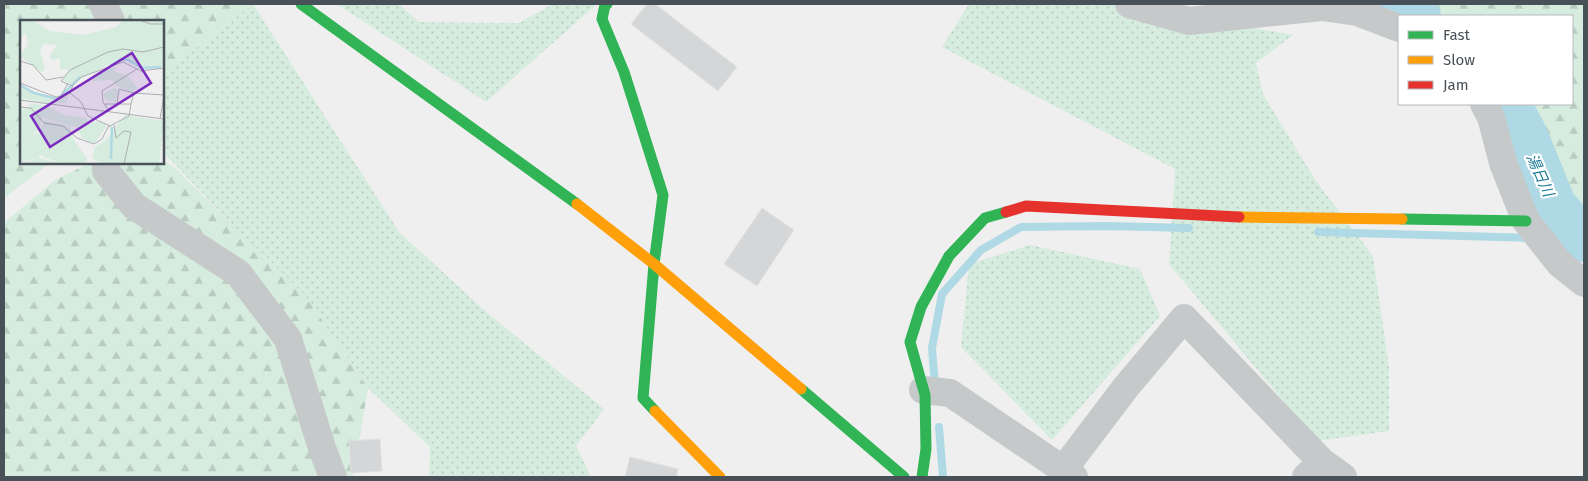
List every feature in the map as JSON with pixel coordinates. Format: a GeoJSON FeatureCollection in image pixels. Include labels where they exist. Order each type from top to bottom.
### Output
{"type":"FeatureCollection","features":[{"type":"Feature","properties":{"kind":"street"},"geometry":{"type":"LineString","coordinates":[[104,4],[111,20]]}},
{"type":"Feature","properties":{"kind":"street"},"geometry":{"type":"LineString","coordinates":[[301,4],[560,191],[654,264],[904,477]]}},
{"type":"Feature","properties":{"kind":"street"},"geometry":{"type":"LineString","coordinates":[[607,4],[605,5],[602,19],[624,72],[663,195],[654,264],[643,398],[720,477]]}},
{"type":"Feature","properties":{"kind":"street"},"geometry":{"type":"LineString","coordinates":[[1129,4],[1189,21],[1322,7],[1357,12],[1398,28]]}},
{"type":"Feature","properties":{"kind":"street"},"geometry":{"type":"LineString","coordinates":[[1485,105],[1491,117],[1503,163],[1526,221],[1560,264],[1584,283]]}},
{"type":"Feature","properties":{"kind":"street"},"geometry":{"type":"LineString","coordinates":[[106,164],[106,171],[134,206],[238,273],[288,339],[333,477]]}},
{"type":"Feature","properties":{"kind":"street"},"geometry":{"type":"LineString","coordinates":[[922,477],[926,449],[925,395],[910,342],[921,307],[949,256],[985,218],[1026,206],[1236,217],[1526,221]]}},
{"type":"Feature","properties":{"kind":"street"},"geometry":{"type":"LineString","coordinates":[[923,390],[950,393],[1068,474],[1126,387],[1184,318],[1324,472]]}},
{"type":"Feature","properties":{"kind":"green space"},"geometry":{"type":"Polygon","coordinates":[[[4,4],[253,4],[164,73],[164,20],[20,20],[20,164],[49,164],[4,198],[4,4]]]}},
{"type":"Feature","properties":{"kind":"green space"},"geometry":{"type":"Polygon","coordinates":[[[253,4],[399,232],[484,310],[604,409],[576,446],[591,477],[429,477],[430,447],[368,388],[343,351],[235,227],[164,153],[164,73],[253,4]]]}},
{"type":"Feature","properties":{"kind":"green space"},"geometry":{"type":"Polygon","coordinates":[[[337,4],[399,4],[419,22],[519,23],[553,4],[597,4],[486,102],[337,4]]]}},
{"type":"Feature","properties":{"kind":"green space"},"geometry":{"type":"Polygon","coordinates":[[[969,4],[1121,4],[1293,35],[1256,63],[1263,94],[1316,181],[1373,256],[1389,368],[1389,431],[1317,441],[1169,264],[1175,169],[942,47],[969,4]]]}},
{"type":"Feature","properties":{"kind":"green space"},"geometry":{"type":"Polygon","coordinates":[[[1419,4],[1584,4],[1584,238],[1522,105],[1573,105],[1573,15],[1440,15],[1419,4]]]}},
{"type":"Feature","properties":{"kind":"green space"},"geometry":{"type":"Polygon","coordinates":[[[164,161],[175,168],[305,295],[368,388],[353,477],[4,477],[4,223],[55,180],[88,164],[164,164],[164,161]]]}},
{"type":"Feature","properties":{"kind":"green space"},"geometry":{"type":"Polygon","coordinates":[[[1030,245],[1140,269],[1160,316],[1052,440],[961,347],[969,264],[1030,245]]]}},
{"type":"Feature","properties":{"kind":"building"},"geometry":{"type":"Polygon","coordinates":[[[647,4],[655,4],[737,67],[718,91],[631,24],[647,4]]]}},
{"type":"Feature","properties":{"kind":"building"},"geometry":{"type":"Polygon","coordinates":[[[762,208],[794,230],[757,286],[724,264],[762,208]]]}},
{"type":"Feature","properties":{"kind":"building"},"geometry":{"type":"Polygon","coordinates":[[[380,439],[382,471],[351,473],[349,441],[380,439]]]}},
{"type":"Feature","properties":{"kind":"building"},"geometry":{"type":"Polygon","coordinates":[[[630,457],[678,469],[676,477],[625,477],[630,457]]]}},
{"type":"Feature","properties":{"kind":"waterway","name":"湯日川"},"geometry":{"type":"LineString","coordinates":[[1399,4],[1416,15]]}},
{"type":"Feature","properties":{"kind":"waterway","name":"湯日川"},"geometry":{"type":"LineString","coordinates":[[1509,105],[1525,136],[1554,207],[1584,239]]}},
{"type":"Feature","properties":{"kind":"waterway"},"geometry":{"type":"LineString","coordinates":[[935,386],[932,348],[942,294],[981,250],[1021,227],[1107,226],[1189,228]]}},
{"type":"Feature","properties":{"kind":"waterway"},"geometry":{"type":"LineString","coordinates":[[1318,232],[1532,238]]}},
{"type":"Feature","properties":{"kind":"waterway"},"geometry":{"type":"LineString","coordinates":[[1548,238],[1584,239]]}},
{"type":"Feature","properties":{"kind":"waterway"},"geometry":{"type":"LineString","coordinates":[[939,427],[943,477]]}},
{"type":"Feature","properties":{"kind":"traffic: fast"},"geometry":{"type":"LineString","coordinates":[[301,4],[577,204]]}},
{"type":"Feature","properties":{"kind":"traffic: fast"},"geometry":{"type":"LineString","coordinates":[[607,4],[605,5],[602,19],[624,72],[663,195],[654,264],[643,398],[655,411]]}},
{"type":"Feature","properties":{"kind":"traffic: fast"},"geometry":{"type":"LineString","coordinates":[[922,477],[926,449],[925,395],[910,342],[921,307],[949,256],[985,218],[1006,212]]}},
{"type":"Feature","properties":{"kind":"traffic: fast"},"geometry":{"type":"LineString","coordinates":[[1402,219],[1526,221]]}},
{"type":"Feature","properties":{"kind":"traffic: fast"},"geometry":{"type":"LineString","coordinates":[[801,389],[904,477]]}},
{"type":"Feature","properties":{"kind":"traffic: slow"},"geometry":{"type":"LineString","coordinates":[[577,204],[654,264],[801,389]]}},
{"type":"Feature","properties":{"kind":"traffic: slow"},"geometry":{"type":"LineString","coordinates":[[1239,217],[1402,219]]}},
{"type":"Feature","properties":{"kind":"traffic: slow"},"geometry":{"type":"LineString","coordinates":[[655,411],[720,477]]}},
{"type":"Feature","properties":{"kind":"traffic: jam"},"geometry":{"type":"LineString","coordinates":[[1006,212],[1026,206],[1239,217]]}}]}
